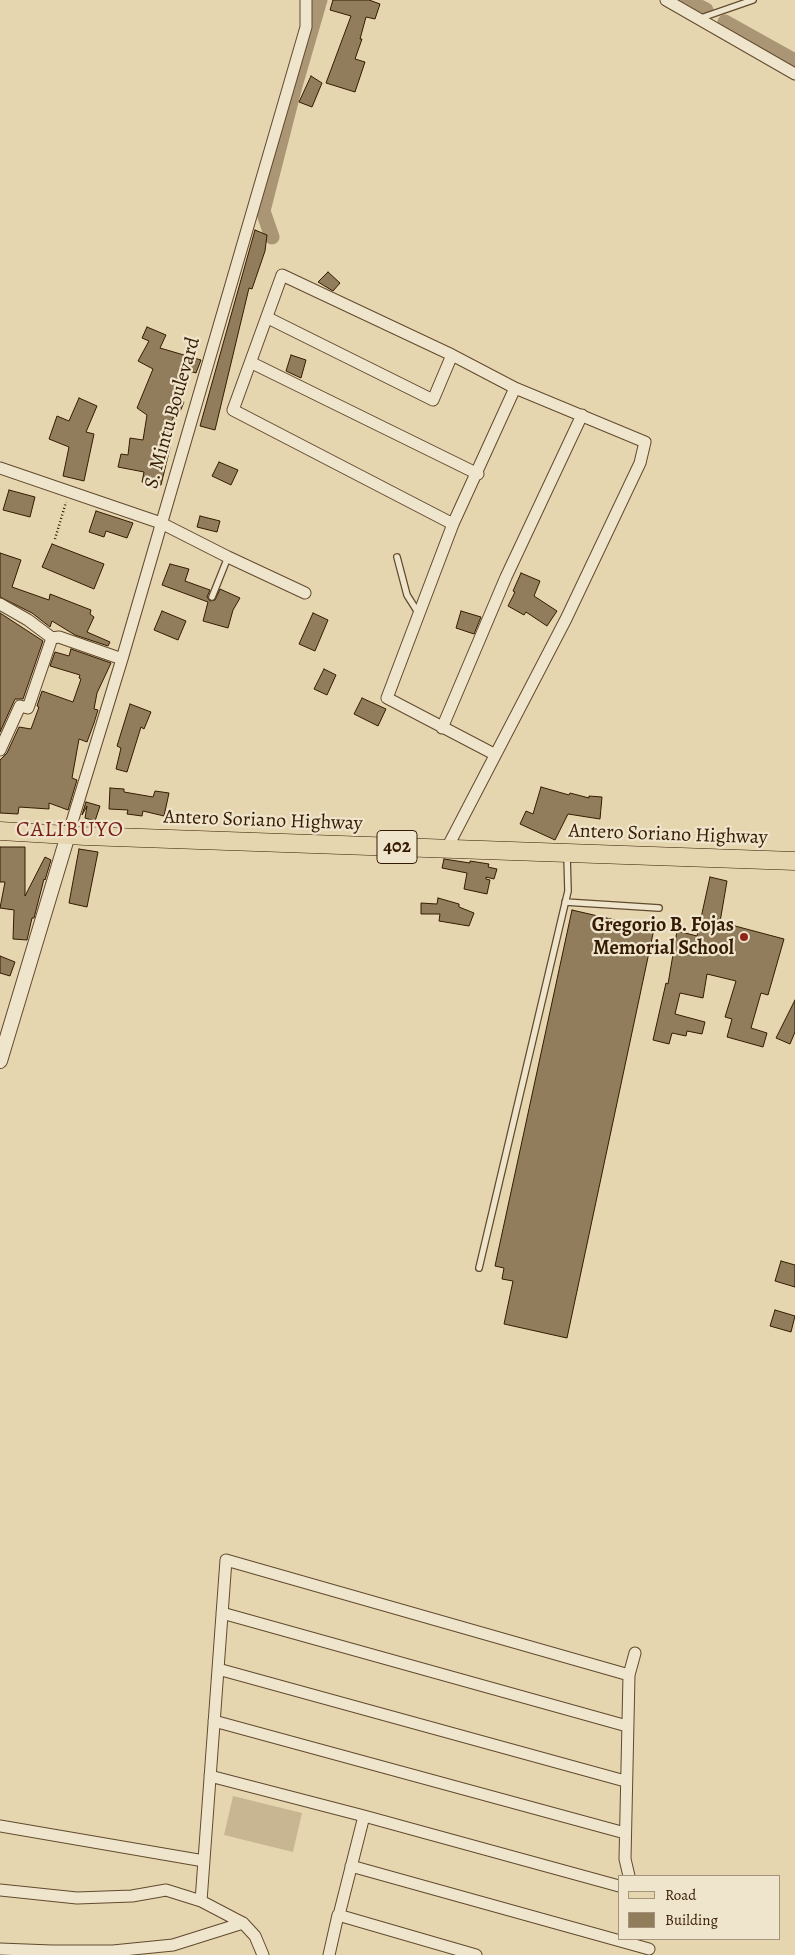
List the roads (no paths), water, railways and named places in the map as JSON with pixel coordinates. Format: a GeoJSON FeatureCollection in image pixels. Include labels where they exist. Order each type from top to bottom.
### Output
{"type":"FeatureCollection","features":[{"type":"Feature","properties":{"kind":"main road","name":"Antero Soriano Highway"},"geometry":{"type":"LineString","coordinates":[[0,831],[795,861]]}},
{"type":"Feature","properties":{"kind":"street","name":"S. Mintu Boulevard"},"geometry":{"type":"LineString","coordinates":[[68,835],[122,659],[306,27],[306,0]]}},
{"type":"Feature","properties":{"kind":"street"},"geometry":{"type":"LineString","coordinates":[[666,0],[702,18],[795,74]]}},
{"type":"Feature","properties":{"kind":"street"},"geometry":{"type":"LineString","coordinates":[[447,848],[494,754],[566,620],[640,463],[645,442],[515,388],[452,355],[282,275],[234,410],[453,524]]}},
{"type":"Feature","properties":{"kind":"street"},"geometry":{"type":"LineString","coordinates":[[268,318],[433,400],[452,355]]}},
{"type":"Feature","properties":{"kind":"street"},"geometry":{"type":"LineString","coordinates":[[252,363],[478,474]]}},
{"type":"Feature","properties":{"kind":"street"},"geometry":{"type":"LineString","coordinates":[[494,754],[387,698],[453,524],[478,474],[515,388]]}},
{"type":"Feature","properties":{"kind":"street"},"geometry":{"type":"LineString","coordinates":[[442,728],[506,577],[582,415]]}},
{"type":"Feature","properties":{"kind":"street"},"geometry":{"type":"LineString","coordinates":[[0,468],[161,523],[228,557],[305,592]]}},
{"type":"Feature","properties":{"kind":"street"},"geometry":{"type":"LineString","coordinates":[[0,604],[28,620],[52,638],[59,637],[122,659]]}},
{"type":"Feature","properties":{"kind":"street"},"geometry":{"type":"LineString","coordinates":[[0,750],[20,706],[28,708],[52,638]]}},
{"type":"Feature","properties":{"kind":"street"},"geometry":{"type":"LineString","coordinates":[[0,1061],[68,835]]}},
{"type":"Feature","properties":{"kind":"street"},"geometry":{"type":"LineString","coordinates":[[201,1901],[226,1560],[629,1675]]}},
{"type":"Feature","properties":{"kind":"street"},"geometry":{"type":"LineString","coordinates":[[222,1613],[627,1726]]}},
{"type":"Feature","properties":{"kind":"street"},"geometry":{"type":"LineString","coordinates":[[629,1875],[625,1859],[625,1781],[629,1675],[635,1652]]}},
{"type":"Feature","properties":{"kind":"street"},"geometry":{"type":"LineString","coordinates":[[218,1669],[625,1781]]}},
{"type":"Feature","properties":{"kind":"street"},"geometry":{"type":"LineString","coordinates":[[214,1721],[625,1833]]}},
{"type":"Feature","properties":{"kind":"street"},"geometry":{"type":"LineString","coordinates":[[210,1776],[618,1886]]}},
{"type":"Feature","properties":{"kind":"street"},"geometry":{"type":"LineString","coordinates":[[330,1955],[364,1816]]}},
{"type":"Feature","properties":{"kind":"street"},"geometry":{"type":"LineString","coordinates":[[0,1826],[204,1861]]}},
{"type":"Feature","properties":{"kind":"street"},"geometry":{"type":"LineString","coordinates":[[351,1866],[618,1939]]}},
{"type":"Feature","properties":{"kind":"street"},"geometry":{"type":"LineString","coordinates":[[0,1890],[77,1898],[132,1896],[166,1890],[201,1901],[243,1923],[255,1936],[263,1955]]}},
{"type":"Feature","properties":{"kind":"street"},"geometry":{"type":"LineString","coordinates":[[339,1915],[476,1955]]}},
{"type":"Feature","properties":{"kind":"street"},"geometry":{"type":"LineString","coordinates":[[0,1949],[52,1951],[113,1950],[173,1945],[243,1923]]}},
{"type":"Feature","properties":{"kind":"street"},"geometry":{"type":"LineString","coordinates":[[620,1940],[649,1948]]}},
{"type":"Feature","properties":{"kind":"lane"},"geometry":{"type":"LineString","coordinates":[[702,18],[753,0]]}},
{"type":"Feature","properties":{"kind":"lane"},"geometry":{"type":"LineString","coordinates":[[212,597],[228,557]]}},
{"type":"Feature","properties":{"kind":"lane"},"geometry":{"type":"LineString","coordinates":[[397,557],[407,595],[419,614]]}},
{"type":"Feature","properties":{"kind":"lane"},"geometry":{"type":"LineString","coordinates":[[479,1268],[568,891],[567,852]]}},
{"type":"Feature","properties":{"kind":"lane"},"geometry":{"type":"LineString","coordinates":[[565,902],[659,908]]}},
{"type":"Feature","properties":{"kind":"waterway"},"geometry":{"type":"LineString","coordinates":[[272,237],[263,211],[295,86],[320,0]]}},
{"type":"Feature","properties":{"kind":"waterway"},"geometry":{"type":"LineString","coordinates":[[686,0],[706,10]]}},
{"type":"Feature","properties":{"kind":"waterway"},"geometry":{"type":"LineString","coordinates":[[725,22],[795,61]]}},
{"type":"Feature","properties":{"kind":"place","name":"Gregorio B. Fojas Memorial School"},"geometry":{"type":"Point","coordinates":[744,937]}},
{"type":"Feature","properties":{"kind":"district","name":"CALIBUYO"},"geometry":{"type":"Point","coordinates":[70,831]}}]}
